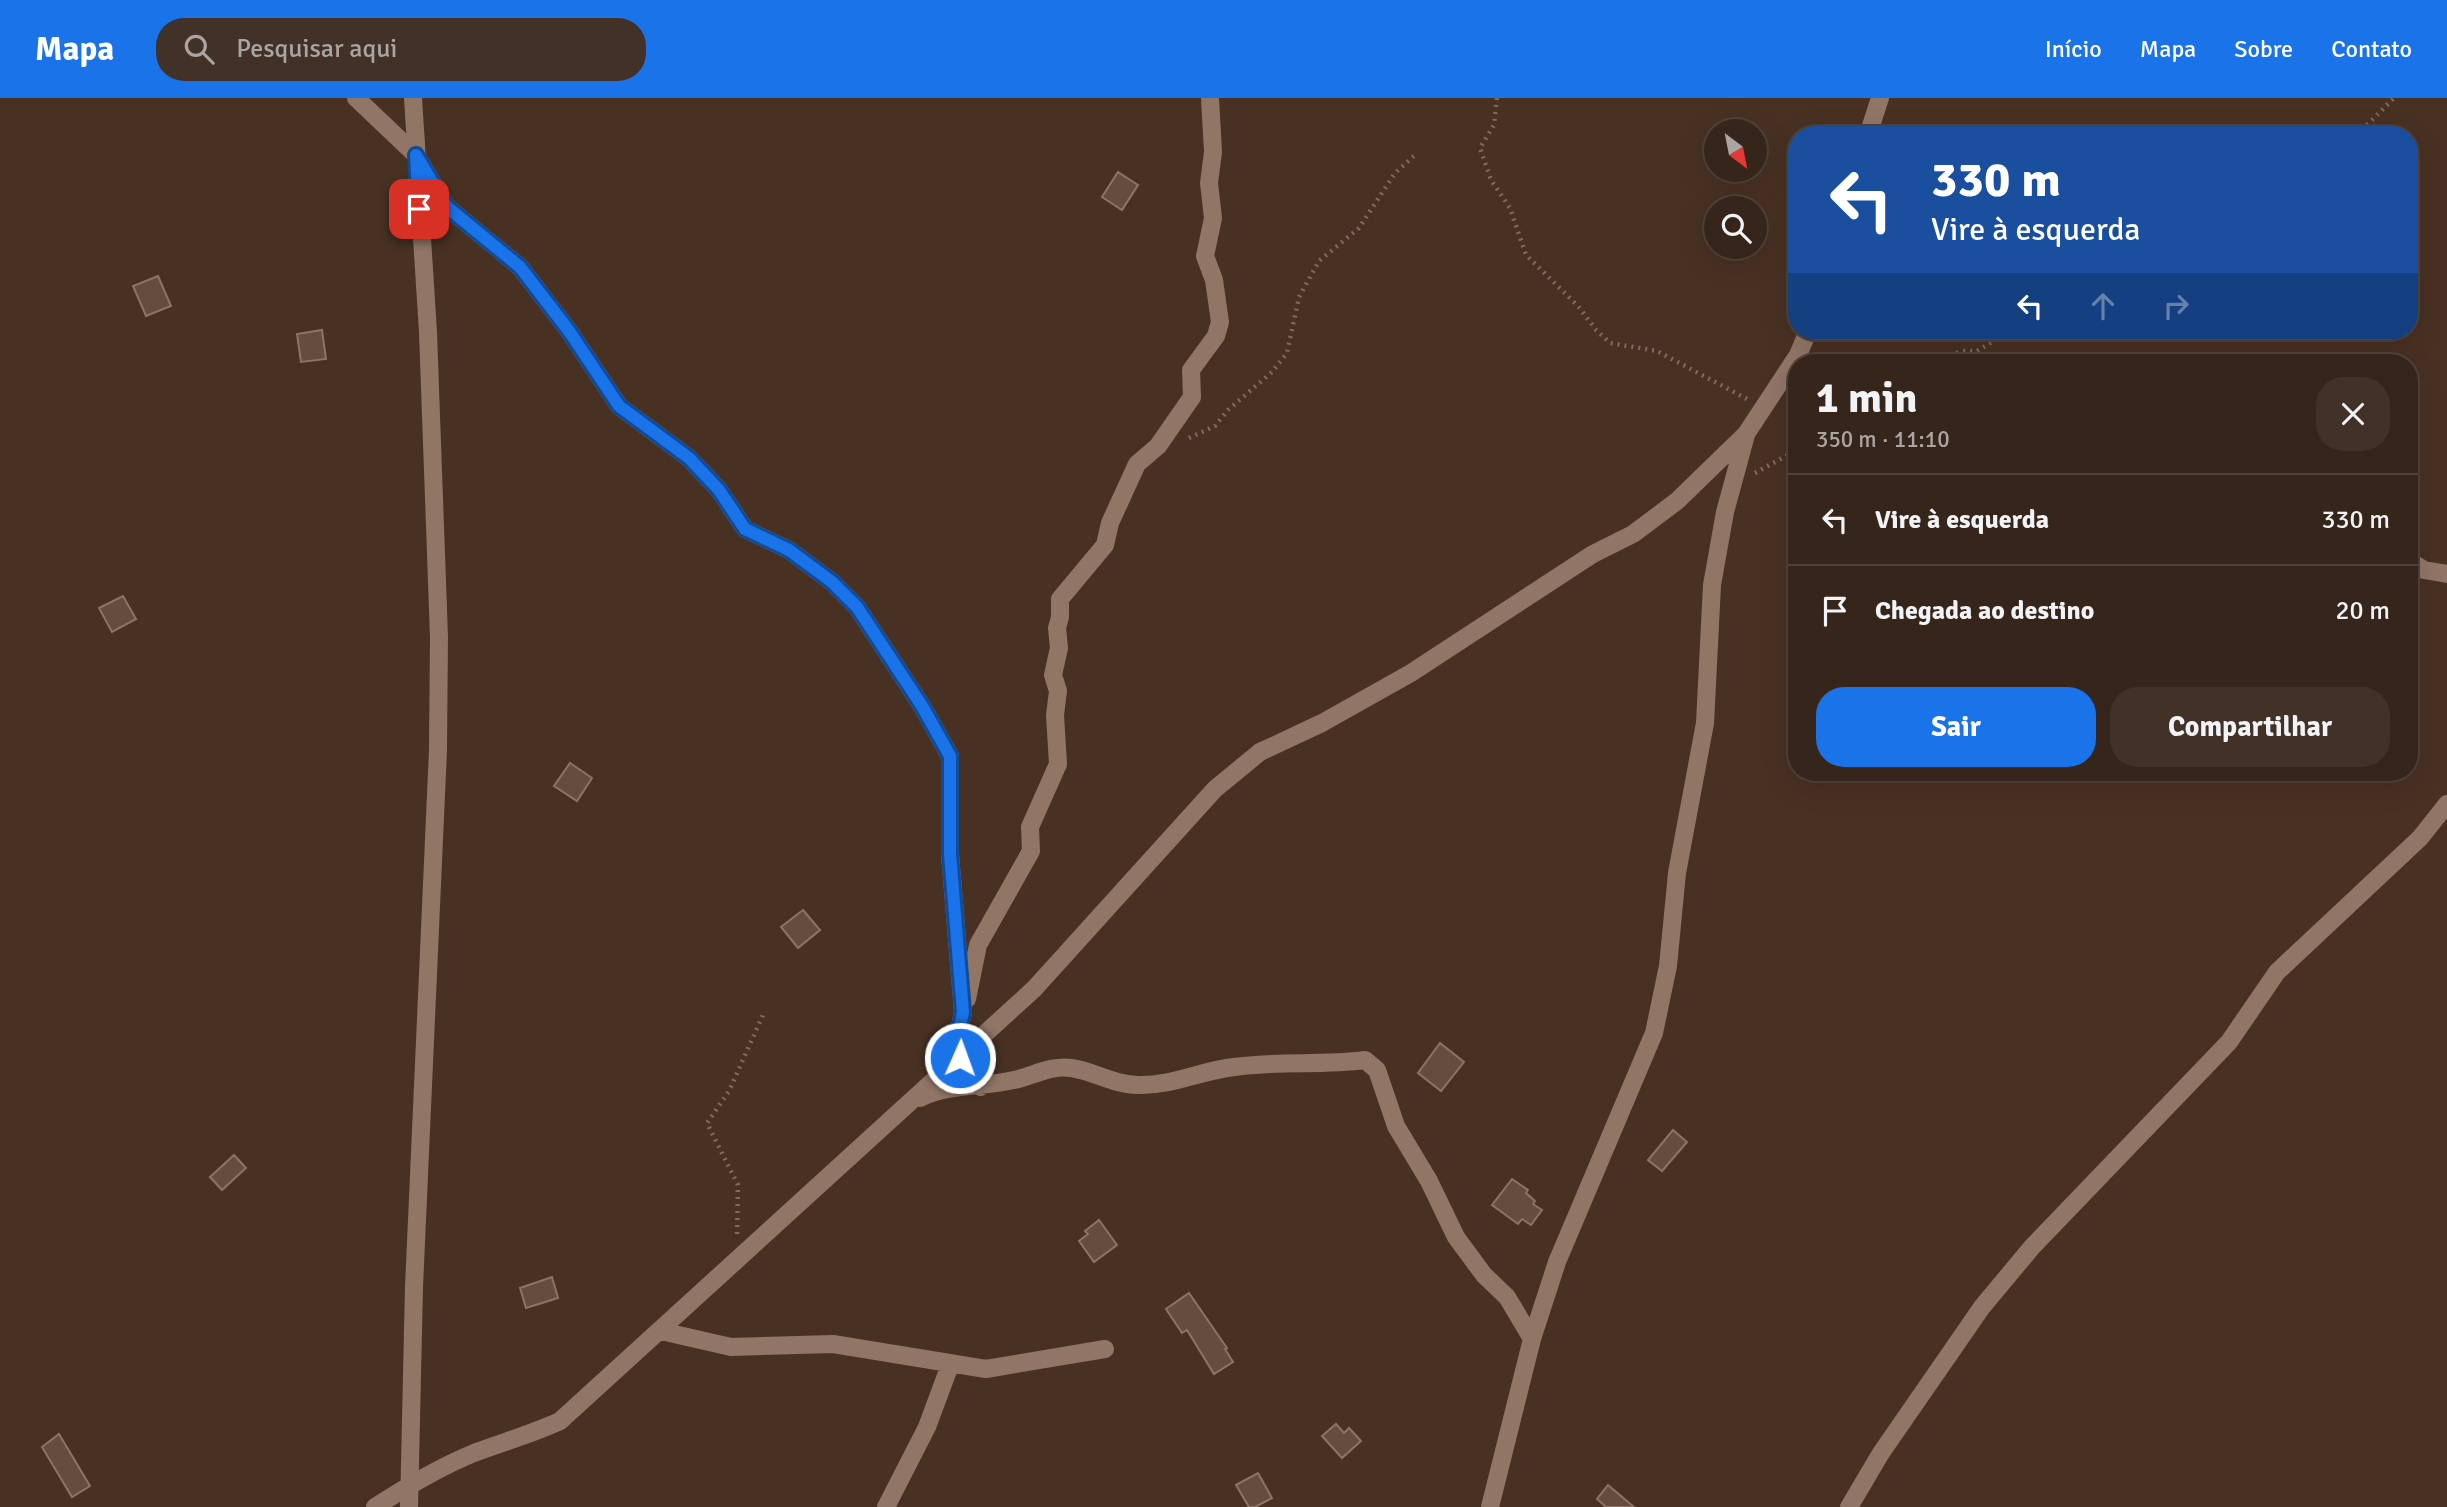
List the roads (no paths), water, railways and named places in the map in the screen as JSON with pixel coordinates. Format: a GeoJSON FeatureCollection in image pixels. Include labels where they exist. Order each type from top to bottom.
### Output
{"type":"FeatureCollection","features":[{"type":"Feature","properties":{"kind":"street"},"geometry":{"type":"LineString","coordinates":[[356,98],[416,155],[447,207],[520,267],[569,331],[619,406],[689,458],[719,490],[745,529],[789,550],[832,582],[857,607],[922,706],[950,756],[950,854],[963,1012]]}},
{"type":"Feature","properties":{"kind":"street"},"geometry":{"type":"LineString","coordinates":[[409,1507],[414,1287],[438,750],[439,650],[428,332],[413,98]]}},
{"type":"Feature","properties":{"kind":"street"},"geometry":{"type":"LineString","coordinates":[[980,1087],[960,1058],[957,1042],[974,976],[978,945],[1031,851],[1030,827],[1058,764],[1055,715],[1058,691],[1053,676],[1059,648],[1057,628],[1060,599],[1105,545],[1110,523],[1137,464],[1158,446],[1192,397],[1191,370],[1216,335],[1220,322],[1214,281],[1205,256],[1213,218],[1209,183],[1213,152],[1210,98]]}},
{"type":"Feature","properties":{"kind":"street"},"geometry":{"type":"LineString","coordinates":[[1871,126],[1880,98]]}},
{"type":"Feature","properties":{"kind":"street"},"geometry":{"type":"LineString","coordinates":[[375,1507],[410,1485],[474,1453],[521,1439],[560,1421],[1034,989],[1215,789],[1260,752],[1322,723],[1411,673],[1593,554],[1633,534],[1677,501],[1746,434],[1788,370]]}},
{"type":"Feature","properties":{"kind":"street"},"geometry":{"type":"LineString","coordinates":[[1490,1507],[1532,1339],[1558,1262],[1654,1032],[1668,966],[1677,873],[1705,723],[1712,585],[1732,484],[1746,434]]}},
{"type":"Feature","properties":{"kind":"street"},"geometry":{"type":"LineString","coordinates":[[2418,566],[2424,570],[2447,574]]}},
{"type":"Feature","properties":{"kind":"street"},"geometry":{"type":"LineString","coordinates":[[1849,1507],[1881,1452],[1982,1307],[2024,1257],[2176,1094],[2229,1042],[2277,972],[2420,838],[2447,804]]}},
{"type":"Feature","properties":{"kind":"street"},"geometry":{"type":"LineString","coordinates":[[914,1101],[944,1090],[1017,1080],[1049,1068],[1070,1068],[1116,1083],[1138,1085],[1177,1082],[1225,1068],[1274,1062],[1343,1063],[1365,1060],[1377,1070],[1396,1126],[1429,1181],[1456,1237],[1484,1275],[1507,1297],[1532,1339]]}},
{"type":"Feature","properties":{"kind":"street"},"geometry":{"type":"LineString","coordinates":[[660,1331],[731,1347],[833,1344],[986,1369],[1105,1349]]}},
{"type":"Feature","properties":{"kind":"street"},"geometry":{"type":"LineString","coordinates":[[886,1507],[927,1427],[950,1365]]}}]}
